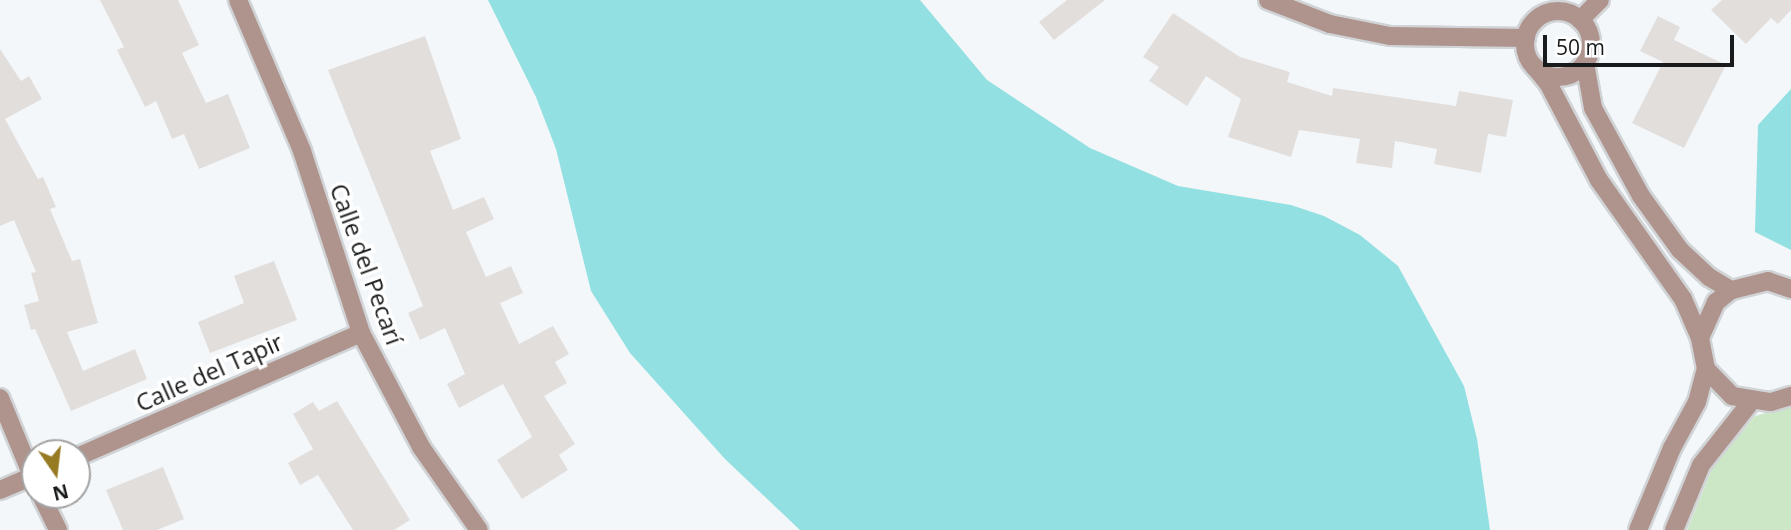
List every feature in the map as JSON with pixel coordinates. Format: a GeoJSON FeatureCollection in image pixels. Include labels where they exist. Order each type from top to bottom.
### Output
{"type":"FeatureCollection","features":[{"type":"Feature","properties":{"kind":"street","name":"Calle del Pecarí"},"geometry":{"type":"LineString","coordinates":[[238,0],[297,139],[361,333],[421,447],[479,530]]}},
{"type":"Feature","properties":{"kind":"street"},"geometry":{"type":"LineString","coordinates":[[1268,0],[1329,24],[1390,36],[1526,37]]}},
{"type":"Feature","properties":{"kind":"street"},"geometry":{"type":"LineString","coordinates":[[1580,20],[1600,0]]}},
{"type":"Feature","properties":{"kind":"street"},"geometry":{"type":"LineString","coordinates":[[1638,530],[1696,402],[1706,369],[1700,338],[1683,299],[1599,180],[1548,83],[1534,66],[1526,37],[1535,20],[1553,12],[1580,20],[1591,45],[1585,63],[1593,108],[1641,196],[1680,250],[1709,277],[1731,290]]}},
{"type":"Feature","properties":{"kind":"street"},"geometry":{"type":"LineString","coordinates":[[1534,66],[1560,76],[1585,63]]}},
{"type":"Feature","properties":{"kind":"street"},"geometry":{"type":"LineString","coordinates":[[1700,338],[1716,302],[1731,290],[1768,281],[1791,289]]}},
{"type":"Feature","properties":{"kind":"street","name":"Calle del Tapir"},"geometry":{"type":"LineString","coordinates":[[91,451],[361,333]]}},
{"type":"Feature","properties":{"kind":"street"},"geometry":{"type":"LineString","coordinates":[[1706,369],[1732,396],[1750,402],[1791,396]]}},
{"type":"Feature","properties":{"kind":"street"},"geometry":{"type":"LineString","coordinates":[[0,398],[21,448]]}},
{"type":"Feature","properties":{"kind":"street"},"geometry":{"type":"LineString","coordinates":[[1674,530],[1701,465],[1750,402]]}},
{"type":"Feature","properties":{"kind":"street"},"geometry":{"type":"LineString","coordinates":[[0,490],[21,483]]}},
{"type":"Feature","properties":{"kind":"street"},"geometry":{"type":"LineString","coordinates":[[48,509],[58,530]]}},
{"type":"Feature","properties":{"kind":"green space"},"geometry":{"type":"Polygon","coordinates":[[[1791,406],[1791,530],[1687,530],[1712,469],[1755,416],[1791,406]]]}},
{"type":"Feature","properties":{"kind":"water"},"geometry":{"type":"Polygon","coordinates":[[[488,0],[920,0],[987,80],[1090,148],[1178,186],[1291,205],[1324,216],[1360,235],[1398,266],[1464,386],[1477,439],[1490,530],[800,530],[725,459],[630,353],[591,291],[556,149],[536,97],[488,0]]]}},
{"type":"Feature","properties":{"kind":"water"},"geometry":{"type":"Polygon","coordinates":[[[1791,89],[1791,250],[1755,232],[1758,125],[1791,89]]]}},
{"type":"Feature","properties":{"kind":"building"},"geometry":{"type":"Polygon","coordinates":[[[100,0],[178,0],[199,45],[182,53],[206,103],[228,94],[250,148],[199,169],[184,134],[172,139],[156,101],[145,107],[117,50],[124,47],[100,0]]]}},
{"type":"Feature","properties":{"kind":"building"},"geometry":{"type":"Polygon","coordinates":[[[1067,0],[1105,0],[1054,40],[1039,22],[1067,0]]]}},
{"type":"Feature","properties":{"kind":"building"},"geometry":{"type":"Polygon","coordinates":[[[1722,0],[1791,0],[1791,10],[1778,24],[1771,18],[1746,44],[1711,10],[1722,0]]]}},
{"type":"Feature","properties":{"kind":"building"},"geometry":{"type":"Polygon","coordinates":[[[1173,13],[1240,57],[1290,72],[1287,82],[1332,96],[1333,88],[1456,106],[1459,91],[1513,100],[1506,137],[1488,134],[1481,173],[1434,164],[1437,149],[1395,141],[1392,168],[1356,163],[1360,139],[1299,130],[1291,157],[1228,137],[1241,99],[1206,76],[1187,106],[1149,81],[1159,67],[1143,57],[1173,13]]]}},
{"type":"Feature","properties":{"kind":"building"},"geometry":{"type":"Polygon","coordinates":[[[1658,16],[1680,27],[1674,40],[1726,65],[1684,148],[1632,123],[1663,62],[1640,51],[1658,16]]]}},
{"type":"Feature","properties":{"kind":"building"},"geometry":{"type":"Polygon","coordinates":[[[425,36],[461,139],[430,151],[453,210],[484,197],[494,219],[466,232],[486,277],[511,266],[523,293],[500,303],[519,344],[553,326],[569,354],[555,362],[567,383],[544,396],[575,444],[559,455],[568,470],[522,499],[497,460],[532,437],[503,384],[459,408],[447,384],[465,374],[445,328],[420,340],[408,313],[423,306],[328,70],[425,36]]]}},
{"type":"Feature","properties":{"kind":"building"},"geometry":{"type":"Polygon","coordinates":[[[0,49],[21,81],[29,76],[42,99],[5,119],[38,179],[43,177],[56,207],[50,209],[72,261],[80,259],[98,323],[67,332],[83,371],[135,349],[147,379],[71,411],[35,329],[31,330],[24,305],[39,301],[31,273],[36,272],[14,220],[0,226],[0,49]]]}},
{"type":"Feature","properties":{"kind":"building"},"geometry":{"type":"Polygon","coordinates":[[[274,261],[297,320],[210,353],[198,322],[244,303],[234,276],[274,261]]]}},
{"type":"Feature","properties":{"kind":"building"},"geometry":{"type":"Polygon","coordinates":[[[337,401],[410,520],[394,530],[353,530],[318,475],[300,485],[288,463],[313,449],[293,414],[313,402],[319,411],[337,401]]]}},
{"type":"Feature","properties":{"kind":"building"},"geometry":{"type":"Polygon","coordinates":[[[163,467],[184,519],[157,530],[123,530],[106,490],[163,467]]]}}]}
